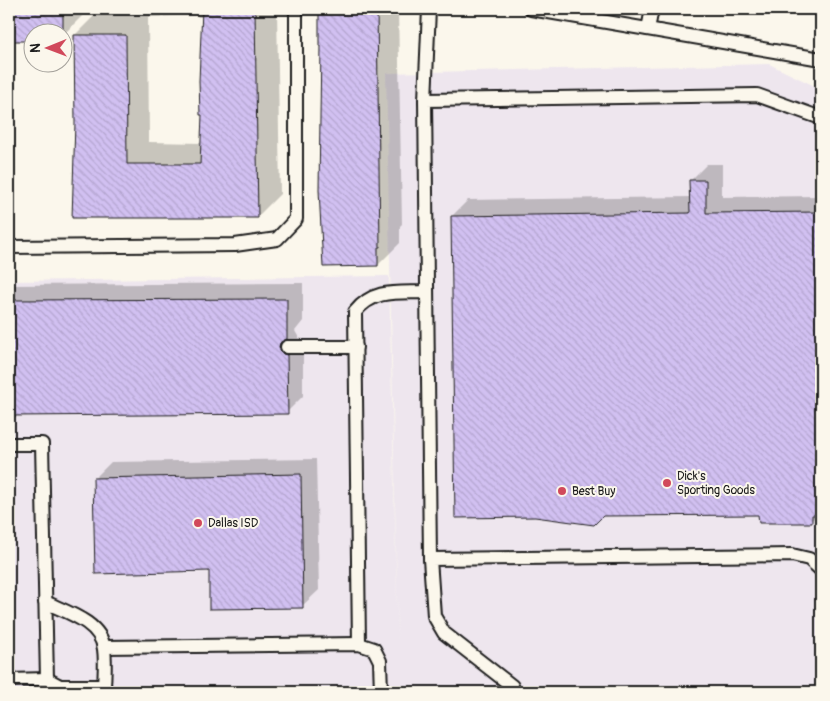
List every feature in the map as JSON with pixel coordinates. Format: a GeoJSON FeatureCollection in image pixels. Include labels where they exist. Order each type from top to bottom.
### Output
{"type":"FeatureCollection","features":[{"type":"Feature","properties":{"kind":"lane"},"geometry":{"type":"LineString","coordinates":[[9,247],[235,245],[277,239],[296,219],[296,9]]}},
{"type":"Feature","properties":{"kind":"lane"},"geometry":{"type":"LineString","coordinates":[[429,9],[425,100],[426,292],[430,559],[434,616],[444,633],[512,686],[514,692]]}},
{"type":"Feature","properties":{"kind":"lane"},"geometry":{"type":"LineString","coordinates":[[531,9],[821,59]]}},
{"type":"Feature","properties":{"kind":"lane"},"geometry":{"type":"LineString","coordinates":[[648,29],[652,9]]}},
{"type":"Feature","properties":{"kind":"lane"},"geometry":{"type":"LineString","coordinates":[[425,100],[757,95],[821,118]]}},
{"type":"Feature","properties":{"kind":"lane"},"geometry":{"type":"LineString","coordinates":[[358,644],[356,312],[364,301],[376,294],[426,292]]}},
{"type":"Feature","properties":{"kind":"lane"},"geometry":{"type":"LineString","coordinates":[[287,347],[356,347]]}},
{"type":"Feature","properties":{"kind":"lane"},"geometry":{"type":"LineString","coordinates":[[9,444],[42,444],[47,679]]}},
{"type":"Feature","properties":{"kind":"lane"},"geometry":{"type":"LineString","coordinates":[[430,559],[792,555],[809,559],[821,570]]}},
{"type":"Feature","properties":{"kind":"lane"},"geometry":{"type":"LineString","coordinates":[[9,680],[47,679],[60,686],[104,689],[104,647],[97,631],[78,617],[45,602]]}},
{"type":"Feature","properties":{"kind":"lane"},"geometry":{"type":"LineString","coordinates":[[104,647],[358,644],[374,649],[380,661],[382,692]]}},
{"type":"Feature","properties":{"kind":"shaded area"},"geometry":{"type":"Polygon","coordinates":[[[769,64],[821,89],[821,692],[9,692],[9,281],[389,276],[398,646],[386,73],[769,64]]]}},
{"type":"Feature","properties":{"kind":"building"},"geometry":{"type":"Polygon","coordinates":[[[9,9],[63,9],[63,22],[22,22],[22,41],[9,41],[9,9]]]}},
{"type":"Feature","properties":{"kind":"building"},"geometry":{"type":"Polygon","coordinates":[[[202,9],[255,9],[258,218],[72,218],[75,123],[74,35],[126,35],[127,164],[200,164],[202,115],[200,115],[199,81],[202,9]]]}},
{"type":"Feature","properties":{"kind":"building"},"geometry":{"type":"Polygon","coordinates":[[[319,9],[377,9],[380,247],[378,247],[378,266],[323,267],[319,190],[321,46],[319,46],[319,9]]]}},
{"type":"Feature","properties":{"kind":"building"},"geometry":{"type":"Polygon","coordinates":[[[689,180],[706,180],[706,213],[821,212],[821,515],[812,515],[812,523],[759,523],[758,515],[603,516],[594,525],[535,517],[455,518],[451,216],[690,213],[689,180]]]}},
{"type":"Feature","properties":{"kind":"building"},"geometry":{"type":"Polygon","coordinates":[[[287,299],[287,339],[280,343],[279,347],[283,354],[287,355],[288,414],[9,416],[9,300],[287,299]]]}},
{"type":"Feature","properties":{"kind":"building","name":"Dallas ISD"},"geometry":{"type":"Polygon","coordinates":[[[301,474],[303,608],[209,609],[209,571],[95,574],[93,478],[301,474]]]}},
{"type":"Feature","properties":{"kind":"place","name":"Dick's Sporting Goods"},"geometry":{"type":"Point","coordinates":[667,483]}},
{"type":"Feature","properties":{"kind":"place","name":"Best Buy"},"geometry":{"type":"Point","coordinates":[562,491]}},
{"type":"Feature","properties":{"kind":"place","name":"Dallas ISD"},"geometry":{"type":"Point","coordinates":[198,523]}}]}
